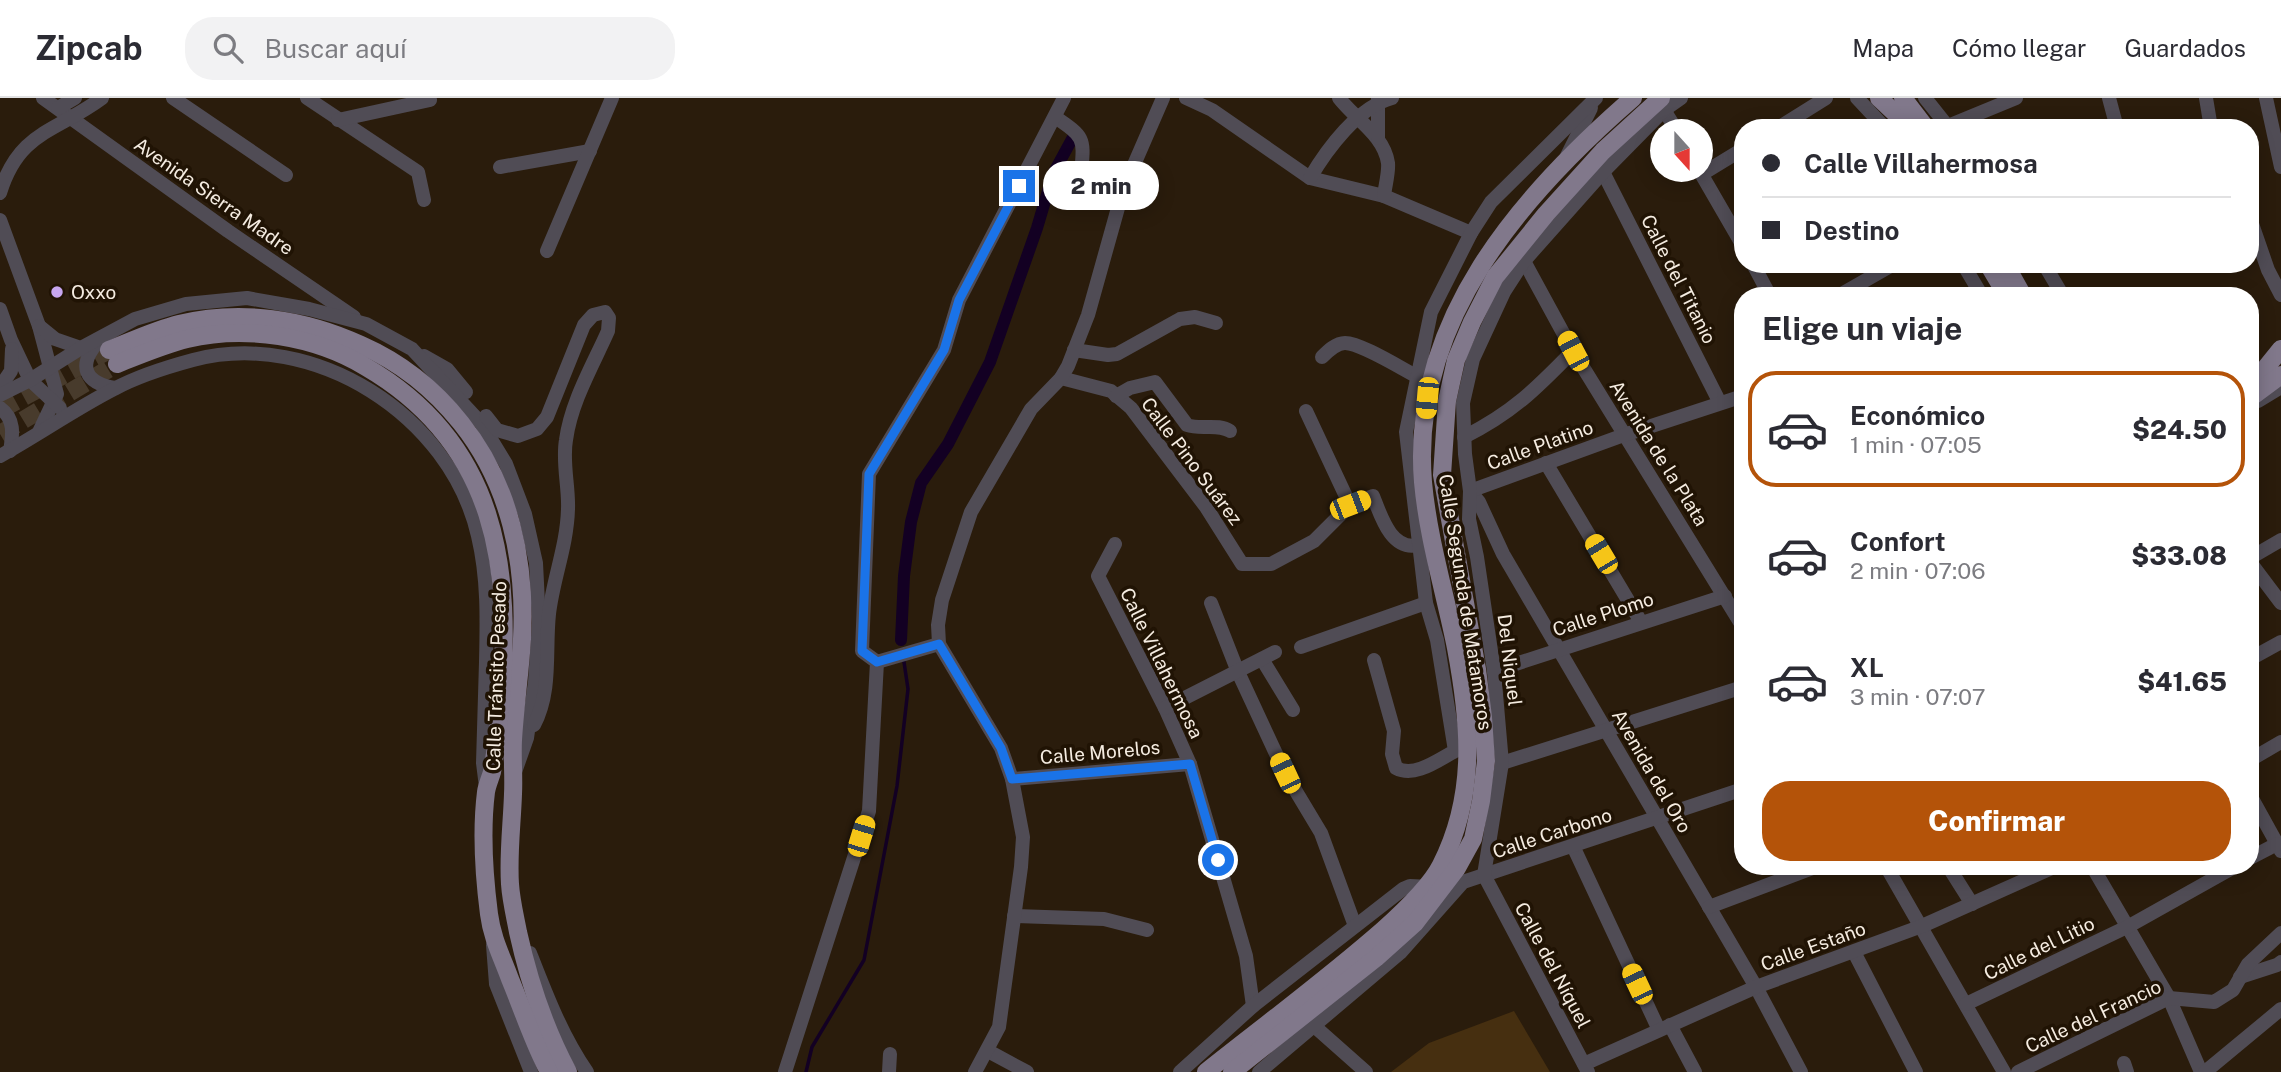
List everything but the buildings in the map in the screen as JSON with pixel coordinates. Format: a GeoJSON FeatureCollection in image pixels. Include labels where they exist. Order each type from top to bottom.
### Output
{"type":"FeatureCollection","features":[{"type":"Feature","properties":{"kind":"main road","name":"Calle Segunda de Matamoros"},"geometry":{"type":"LineString","coordinates":[[1232,1072],[1376,958],[1415,923],[1433,887],[1463,804],[1469,751],[1465,698],[1423,484],[1422,453],[1427,398],[1446,330],[1488,254],[1562,166],[1633,98]]}},
{"type":"Feature","properties":{"kind":"main road"},"geometry":{"type":"LineString","coordinates":[[1879,98],[1904,112]]}},
{"type":"Feature","properties":{"kind":"main road","name":"Calle Segunda de Matamoros"},"geometry":{"type":"LineString","coordinates":[[1206,1072],[1363,948],[1411,904],[1457,868],[1473,839],[1486,761],[1483,717],[1477,669],[1442,475],[1447,401],[1456,360],[1472,321],[1495,277],[1554,205],[1603,152],[1662,104]]}},
{"type":"Feature","properties":{"kind":"main road","name":"Calle Tránsito Pesado"},"geometry":{"type":"LineString","coordinates":[[109,351],[180,324],[243,317],[280,320],[321,329],[365,347],[416,377],[442,401],[472,437],[495,477],[516,537],[522,587],[509,862],[513,907],[530,984],[541,1017],[568,1072]]}},
{"type":"Feature","properties":{"kind":"main road","name":"Calle Tránsito Pesado"},"geometry":{"type":"LineString","coordinates":[[109,351],[166,345],[218,334],[257,334],[325,348],[360,363],[402,390],[453,442],[473,475],[484,503],[498,552],[503,609],[497,738],[486,791],[484,858],[493,937],[527,1025],[549,1072]]}},
{"type":"Feature","properties":{"kind":"main road"},"geometry":{"type":"LineString","coordinates":[[2259,374],[2281,349]]}},
{"type":"Feature","properties":{"kind":"main road"},"geometry":{"type":"LineString","coordinates":[[2259,391],[2281,375]]}},
{"type":"Feature","properties":{"kind":"street","name":"Avenida Sierra Madre"},"geometry":{"type":"LineString","coordinates":[[43,98],[228,231],[364,324]]}},
{"type":"Feature","properties":{"kind":"street"},"geometry":{"type":"LineString","coordinates":[[58,108],[75,98]]}},
{"type":"Feature","properties":{"kind":"street"},"geometry":{"type":"LineString","coordinates":[[0,193],[6,175],[18,155],[47,130],[103,98]]}},
{"type":"Feature","properties":{"kind":"street"},"geometry":{"type":"LineString","coordinates":[[173,98],[286,175]]}},
{"type":"Feature","properties":{"kind":"street"},"geometry":{"type":"LineString","coordinates":[[307,98],[418,172],[424,200]]}},
{"type":"Feature","properties":{"kind":"street"},"geometry":{"type":"LineString","coordinates":[[547,251],[612,98]]}},
{"type":"Feature","properties":{"kind":"street"},"geometry":{"type":"LineString","coordinates":[[877,662],[862,651],[869,474],[944,350],[959,300],[1064,98]]}},
{"type":"Feature","properties":{"kind":"street"},"geometry":{"type":"LineString","coordinates":[[975,1072],[999,1027],[1023,837],[1012,779],[1001,748],[939,644],[938,625],[942,600],[971,512],[1031,409],[1061,378],[1074,350],[1088,315],[1123,190],[1163,98]]}},
{"type":"Feature","properties":{"kind":"street"},"geometry":{"type":"LineString","coordinates":[[1186,98],[1212,110],[1310,178],[1384,196],[1471,233]]}},
{"type":"Feature","properties":{"kind":"street"},"geometry":{"type":"LineString","coordinates":[[1339,98],[1378,138],[1388,163],[1384,196]]}},
{"type":"Feature","properties":{"kind":"street"},"geometry":{"type":"LineString","coordinates":[[1562,166],[1595,98]]}},
{"type":"Feature","properties":{"kind":"street"},"geometry":{"type":"LineString","coordinates":[[1374,660],[1394,731],[1392,754],[1396,768],[1405,772],[1419,769],[1455,751],[1437,640],[1426,603],[1406,432],[1432,312],[1471,233],[1492,202],[1595,98]]}},
{"type":"Feature","properties":{"kind":"street","name":"Del Niquel"},"geometry":{"type":"LineString","coordinates":[[1484,876],[1502,764],[1494,671],[1469,519],[1470,491],[1463,403],[1473,359],[1504,292],[1524,261],[1662,104],[1681,98]]}},
{"type":"Feature","properties":{"kind":"street"},"geometry":{"type":"LineString","coordinates":[[1792,119],[1826,98]]}},
{"type":"Feature","properties":{"kind":"street"},"geometry":{"type":"LineString","coordinates":[[1857,98],[1925,119]]}},
{"type":"Feature","properties":{"kind":"street"},"geometry":{"type":"LineString","coordinates":[[1967,119],[2016,98]]}},
{"type":"Feature","properties":{"kind":"street"},"geometry":{"type":"LineString","coordinates":[[2109,98],[2114,119]]}},
{"type":"Feature","properties":{"kind":"street"},"geometry":{"type":"LineString","coordinates":[[2206,98],[2210,119]]}},
{"type":"Feature","properties":{"kind":"street"},"geometry":{"type":"LineString","coordinates":[[2266,98],[2275,112],[2281,167]]}},
{"type":"Feature","properties":{"kind":"street"},"geometry":{"type":"LineString","coordinates":[[1310,178],[1326,150],[1383,99]]}},
{"type":"Feature","properties":{"kind":"street"},"geometry":{"type":"LineString","coordinates":[[1378,138],[1383,99]]}},
{"type":"Feature","properties":{"kind":"street"},"geometry":{"type":"LineString","coordinates":[[338,120],[429,100]]}},
{"type":"Feature","properties":{"kind":"street"},"geometry":{"type":"LineString","coordinates":[[1055,117],[1077,132],[1083,143],[1081,175],[1123,190]]}},
{"type":"Feature","properties":{"kind":"street"},"geometry":{"type":"LineString","coordinates":[[500,167],[590,151]]}},
{"type":"Feature","properties":{"kind":"street"},"geometry":{"type":"LineString","coordinates":[[1713,165],[1734,154]]}},
{"type":"Feature","properties":{"kind":"street","name":"Calle del Titanio"},"geometry":{"type":"LineString","coordinates":[[1603,172],[1720,403]]}},
{"type":"Feature","properties":{"kind":"street"},"geometry":{"type":"LineString","coordinates":[[1707,182],[1734,230]]}},
{"type":"Feature","properties":{"kind":"street"},"geometry":{"type":"LineString","coordinates":[[0,220],[36,319],[57,394],[37,435]]}},
{"type":"Feature","properties":{"kind":"street"},"geometry":{"type":"LineString","coordinates":[[2259,244],[2281,295]]}},
{"type":"Feature","properties":{"kind":"street","name":"Avenida de la Plata"},"geometry":{"type":"LineString","coordinates":[[1524,261],[1573,351],[1734,611]]}},
{"type":"Feature","properties":{"kind":"street"},"geometry":{"type":"LineString","coordinates":[[1854,287],[1878,273]]}},
{"type":"Feature","properties":{"kind":"street"},"geometry":{"type":"LineString","coordinates":[[115,388],[100,386],[91,379],[86,364],[87,354],[109,351],[135,319],[186,304],[247,298],[309,309],[364,324],[447,369],[497,430],[518,436],[537,429],[547,416],[584,325],[593,314],[604,312],[609,317],[608,331],[569,422],[565,444],[568,509],[564,549],[550,613],[546,685],[540,714],[527,738],[513,776]]}},
{"type":"Feature","properties":{"kind":"street"},"geometry":{"type":"LineString","coordinates":[[0,309],[30,380],[55,401],[68,417]]}},
{"type":"Feature","properties":{"kind":"street"},"geometry":{"type":"LineString","coordinates":[[1074,350],[1117,354],[1180,319],[1195,317],[1216,323]]}},
{"type":"Feature","properties":{"kind":"street"},"geometry":{"type":"LineString","coordinates":[[36,319],[55,339],[81,348],[109,351]]}},
{"type":"Feature","properties":{"kind":"street"},"geometry":{"type":"LineString","coordinates":[[0,387],[12,366],[11,340]]}},
{"type":"Feature","properties":{"kind":"street"},"geometry":{"type":"LineString","coordinates":[[1322,358],[1332,347],[1344,342],[1357,345],[1418,377]]}},
{"type":"Feature","properties":{"kind":"street"},"geometry":{"type":"LineString","coordinates":[[0,395],[50,369],[81,348]]}},
{"type":"Feature","properties":{"kind":"street"},"geometry":{"type":"LineString","coordinates":[[412,349],[481,423],[506,464],[525,514],[536,563],[539,596],[538,649],[527,738]]}},
{"type":"Feature","properties":{"kind":"street"},"geometry":{"type":"LineString","coordinates":[[1464,437],[1496,421],[1533,393],[1573,351]]}},
{"type":"Feature","properties":{"kind":"street"},"geometry":{"type":"LineString","coordinates":[[5,454],[115,388],[196,359],[221,354],[270,356],[319,367],[357,383],[390,403],[420,429],[448,466],[466,500],[478,534],[488,614],[484,763],[486,791]]}},
{"type":"Feature","properties":{"kind":"street","name":"Calle Pino Suárez"},"geometry":{"type":"LineString","coordinates":[[1061,378],[1111,391],[1131,408],[1206,507],[1242,564],[1271,564],[1314,541],[1350,505]]}},
{"type":"Feature","properties":{"kind":"street"},"geometry":{"type":"LineString","coordinates":[[1116,396],[1130,388],[1155,382],[1187,425],[1221,427],[1230,431]]}},
{"type":"Feature","properties":{"kind":"street"},"geometry":{"type":"LineString","coordinates":[[2259,400],[2281,387]]}},
{"type":"Feature","properties":{"kind":"street","name":"Calle Platino"},"geometry":{"type":"LineString","coordinates":[[1470,491],[1734,399]]}},
{"type":"Feature","properties":{"kind":"street"},"geometry":{"type":"LineString","coordinates":[[0,408],[11,422],[13,433],[5,454]]}},
{"type":"Feature","properties":{"kind":"street"},"geometry":{"type":"LineString","coordinates":[[1306,411],[1350,505],[1373,496],[1395,540],[1408,547],[1418,545]]}},
{"type":"Feature","properties":{"kind":"street"},"geometry":{"type":"LineString","coordinates":[[1546,463],[1642,622]]}},
{"type":"Feature","properties":{"kind":"street","name":"Avenida del Oro"},"geometry":{"type":"LineString","coordinates":[[1470,491],[1479,502],[1503,554],[1756,988],[1801,1072]]}},
{"type":"Feature","properties":{"kind":"street"},"geometry":{"type":"LineString","coordinates":[[2259,554],[2281,540]]}},
{"type":"Feature","properties":{"kind":"street","name":"Calle Villahermosa"},"geometry":{"type":"LineString","coordinates":[[1115,544],[1098,576],[1165,708],[1190,764],[1246,956],[1253,1006]]}},
{"type":"Feature","properties":{"kind":"street"},"geometry":{"type":"LineString","coordinates":[[2259,572],[2281,603]]}},
{"type":"Feature","properties":{"kind":"street","name":"Calle Plomo"},"geometry":{"type":"LineString","coordinates":[[1494,671],[1725,596]]}},
{"type":"Feature","properties":{"kind":"street"},"geometry":{"type":"LineString","coordinates":[[1211,603],[1238,671],[1285,773],[1321,833],[1355,926]]}},
{"type":"Feature","properties":{"kind":"street"},"geometry":{"type":"LineString","coordinates":[[1301,647],[1426,603]]}},
{"type":"Feature","properties":{"kind":"street"},"geometry":{"type":"LineString","coordinates":[[1437,640],[1465,698]]}},
{"type":"Feature","properties":{"kind":"street"},"geometry":{"type":"LineString","coordinates":[[2259,654],[2281,642]]}},
{"type":"Feature","properties":{"kind":"street"},"geometry":{"type":"LineString","coordinates":[[877,662],[939,644]]}},
{"type":"Feature","properties":{"kind":"street"},"geometry":{"type":"LineString","coordinates":[[1165,708],[1268,656],[1293,710]]}},
{"type":"Feature","properties":{"kind":"street"},"geometry":{"type":"LineString","coordinates":[[785,1072],[869,811],[877,662]]}},
{"type":"Feature","properties":{"kind":"street"},"geometry":{"type":"LineString","coordinates":[[1502,764],[1734,690]]}},
{"type":"Feature","properties":{"kind":"street"},"geometry":{"type":"LineString","coordinates":[[2259,755],[2281,743]]}},
{"type":"Feature","properties":{"kind":"street","name":"Calle Morelos"},"geometry":{"type":"LineString","coordinates":[[1012,779],[1190,764]]}},
{"type":"Feature","properties":{"kind":"street","name":"Calle Carbono"},"geometry":{"type":"LineString","coordinates":[[1180,1072],[1253,1006],[1403,889],[1410,886],[1433,887],[1484,876],[1734,792]]}},
{"type":"Feature","properties":{"kind":"street"},"geometry":{"type":"LineString","coordinates":[[2259,811],[2279,847],[2259,855]]}},
{"type":"Feature","properties":{"kind":"street"},"geometry":{"type":"LineString","coordinates":[[1573,846],[1664,1027],[1695,1072]]}},
{"type":"Feature","properties":{"kind":"street"},"geometry":{"type":"LineString","coordinates":[[1709,907],[1794,875]]}},
{"type":"Feature","properties":{"kind":"street"},"geometry":{"type":"LineString","coordinates":[[1891,875],[2004,1072]]}},
{"type":"Feature","properties":{"kind":"street"},"geometry":{"type":"LineString","coordinates":[[1954,875],[1972,904]]}},
{"type":"Feature","properties":{"kind":"street","name":"Calle Estaño"},"geometry":{"type":"LineString","coordinates":[[1586,1068],[1664,1027],[1756,988],[1922,926],[2036,875]]}},
{"type":"Feature","properties":{"kind":"street"},"geometry":{"type":"LineString","coordinates":[[2098,875],[2169,998],[2203,1072],[2281,1009]]}},
{"type":"Feature","properties":{"kind":"street","name":"Calle del Litio"},"geometry":{"type":"LineString","coordinates":[[1966,1004],[2129,926],[2220,875]]}},
{"type":"Feature","properties":{"kind":"street","name":"Calle del Níquel"},"geometry":{"type":"LineString","coordinates":[[1484,876],[1586,1068]]}},
{"type":"Feature","properties":{"kind":"street"},"geometry":{"type":"LineString","coordinates":[[1259,1072],[1400,953],[1463,882]]}},
{"type":"Feature","properties":{"kind":"street"},"geometry":{"type":"LineString","coordinates":[[513,907],[545,991],[577,1058],[587,1072]]}},
{"type":"Feature","properties":{"kind":"street"},"geometry":{"type":"LineString","coordinates":[[1014,916],[1104,919],[1147,930]]}},
{"type":"Feature","properties":{"kind":"street","name":"Calle del Francio"},"geometry":{"type":"LineString","coordinates":[[2018,1072],[2169,998],[2214,1002],[2233,990],[2248,964],[2281,933]]}},
{"type":"Feature","properties":{"kind":"street"},"geometry":{"type":"LineString","coordinates":[[493,937],[496,984],[531,1072]]}},
{"type":"Feature","properties":{"kind":"street"},"geometry":{"type":"LineString","coordinates":[[1854,952],[1916,1072]]}},
{"type":"Feature","properties":{"kind":"street"},"geometry":{"type":"LineString","coordinates":[[2240,977],[2281,962]]}},
{"type":"Feature","properties":{"kind":"street"},"geometry":{"type":"LineString","coordinates":[[1312,1025],[1366,1072]]}},
{"type":"Feature","properties":{"kind":"street"},"geometry":{"type":"LineString","coordinates":[[988,1051],[1027,1072]]}},
{"type":"Feature","properties":{"kind":"street"},"geometry":{"type":"LineString","coordinates":[[889,1072],[890,1054]]}},
{"type":"Feature","properties":{"kind":"shaded area"},"geometry":{"type":"Polygon","coordinates":[[[1514,1011],[1550,1072],[1391,1072],[1429,1043],[1514,1011]]]}},
{"type":"Feature","properties":{"kind":"waterway"},"geometry":{"type":"LineString","coordinates":[[901,640],[904,576],[911,522],[921,483],[948,444],[990,362],[1053,174],[1072,139]]}},
{"type":"Feature","properties":{"kind":"waterway"},"geometry":{"type":"LineString","coordinates":[[806,1072],[812,1047],[864,960],[897,786],[908,689],[904,662]]}},
{"type":"Feature","properties":{"kind":"tunnel"},"geometry":{"type":"LineString","coordinates":[[0,410],[109,350]]}},
{"type":"Feature","properties":{"kind":"tunnel"},"geometry":{"type":"LineString","coordinates":[[0,434],[117,364]]}},
{"type":"Feature","properties":{"kind":"place","name":"Oxxo"},"geometry":{"type":"Point","coordinates":[57,292]}},
{"type":"Feature","properties":{"kind":"route"},"geometry":{"type":"LineString","coordinates":[[1019,186],[959,300],[944,350],[869,474],[862,651],[877,662],[939,644],[1001,748],[1012,779],[1190,764],[1218,860]]}}]}
